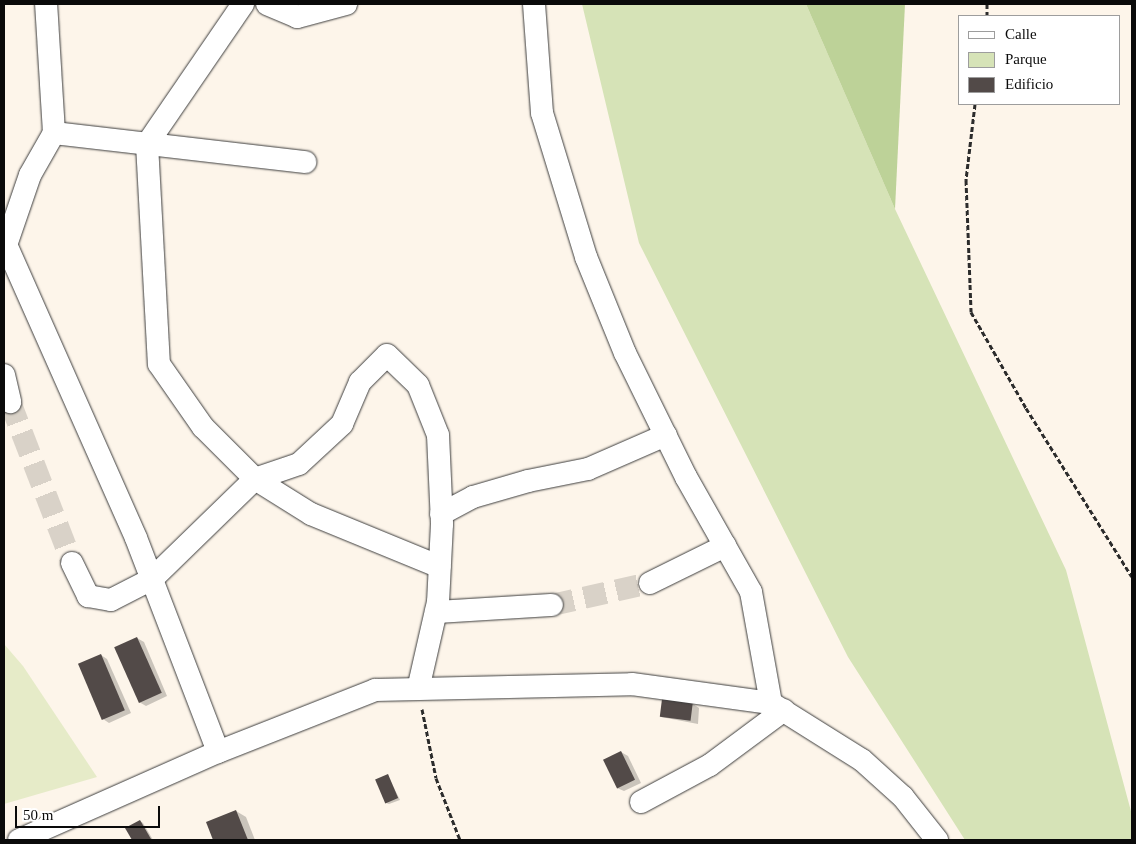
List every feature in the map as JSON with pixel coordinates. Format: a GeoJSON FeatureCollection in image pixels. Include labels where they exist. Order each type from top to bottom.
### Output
{"type":"FeatureCollection","features":[{"type":"Feature","properties":{"kind":"street"},"geometry":{"type":"LineString","coordinates":[[46,4],[54,133],[30,175],[4,245],[152,579],[218,752]]}},
{"type":"Feature","properties":{"kind":"street"},"geometry":{"type":"LineString","coordinates":[[243,4],[146,144],[159,364],[203,427],[255,480],[311,514],[440,567]]}},
{"type":"Feature","properties":{"kind":"street"},"geometry":{"type":"LineString","coordinates":[[267,4],[297,17],[346,4]]}},
{"type":"Feature","properties":{"kind":"street"},"geometry":{"type":"LineString","coordinates":[[534,4],[542,114],[586,257],[625,353],[666,435],[750,592],[778,706]]}},
{"type":"Feature","properties":{"kind":"street"},"geometry":{"type":"LineString","coordinates":[[54,133],[305,162]]}},
{"type":"Feature","properties":{"kind":"street"},"geometry":{"type":"LineString","coordinates":[[72,563],[88,596],[111,600],[152,579],[255,480],[299,464],[342,424],[360,382],[387,355],[418,385],[438,435],[441,514],[440,567],[436,612],[418,689]]}},
{"type":"Feature","properties":{"kind":"street"},"geometry":{"type":"LineString","coordinates":[[4,375],[10,402]]}},
{"type":"Feature","properties":{"kind":"street"},"geometry":{"type":"LineString","coordinates":[[441,514],[473,497],[528,481],[588,469],[666,435]]}},
{"type":"Feature","properties":{"kind":"street"},"geometry":{"type":"LineString","coordinates":[[650,582],[725,546]]}},
{"type":"Feature","properties":{"kind":"street"},"geometry":{"type":"LineString","coordinates":[[436,612],[552,605]]}},
{"type":"Feature","properties":{"kind":"street"},"geometry":{"type":"LineString","coordinates":[[30,838],[218,752],[375,690],[632,684],[778,706],[862,760],[903,797],[937,840]]}},
{"type":"Feature","properties":{"kind":"street"},"geometry":{"type":"LineString","coordinates":[[641,802],[710,765],[778,706]]}},
{"type":"Feature","properties":{"kind":"path"},"geometry":{"type":"LineString","coordinates":[[975,105],[966,180],[971,312],[1026,408],[1132,577]]}},
{"type":"Feature","properties":{"kind":"path"},"geometry":{"type":"LineString","coordinates":[[418,689],[436,778],[460,840]]}},
{"type":"Feature","properties":{"kind":"green space"},"geometry":{"type":"Polygon","coordinates":[[[582,4],[806,4],[895,209],[1066,570],[1132,815],[1132,840],[965,840],[848,657],[639,243],[582,4]]]}},
{"type":"Feature","properties":{"kind":"green space"},"geometry":{"type":"Polygon","coordinates":[[[806,4],[905,4],[895,209],[806,4]]]}},
{"type":"Feature","properties":{"kind":"green space"},"geometry":{"type":"Polygon","coordinates":[[[4,644],[23,666],[97,777],[4,804],[4,644]]]}},
{"type":"Feature","properties":{"kind":"building"},"geometry":{"type":"Polygon","coordinates":[[[137,637],[162,693],[139,703],[114,647],[137,637]]]}},
{"type":"Feature","properties":{"kind":"building"},"geometry":{"type":"Polygon","coordinates":[[[101,654],[125,710],[102,720],[78,664],[101,654]]]}},
{"type":"Feature","properties":{"kind":"building"},"geometry":{"type":"Polygon","coordinates":[[[662,699],[693,703],[691,721],[660,717],[662,699]]]}},
{"type":"Feature","properties":{"kind":"building"},"geometry":{"type":"Polygon","coordinates":[[[621,751],[635,780],[617,789],[603,760],[621,751]]]}},
{"type":"Feature","properties":{"kind":"building"},"geometry":{"type":"Polygon","coordinates":[[[388,774],[398,798],[385,803],[375,779],[388,774]]]}},
{"type":"Feature","properties":{"kind":"building"},"geometry":{"type":"Polygon","coordinates":[[[236,810],[248,840],[213,840],[206,822],[236,810]]]}},
{"type":"Feature","properties":{"kind":"building"},"geometry":{"type":"Polygon","coordinates":[[[140,820],[151,839],[132,840],[125,828],[140,820]]]}},
{"type":"Feature","properties":{"kind":"tunnel"},"geometry":{"type":"LineString","coordinates":[[10,402],[72,563]]}},
{"type":"Feature","properties":{"kind":"tunnel"},"geometry":{"type":"LineString","coordinates":[[552,605],[650,583]]}}]}
